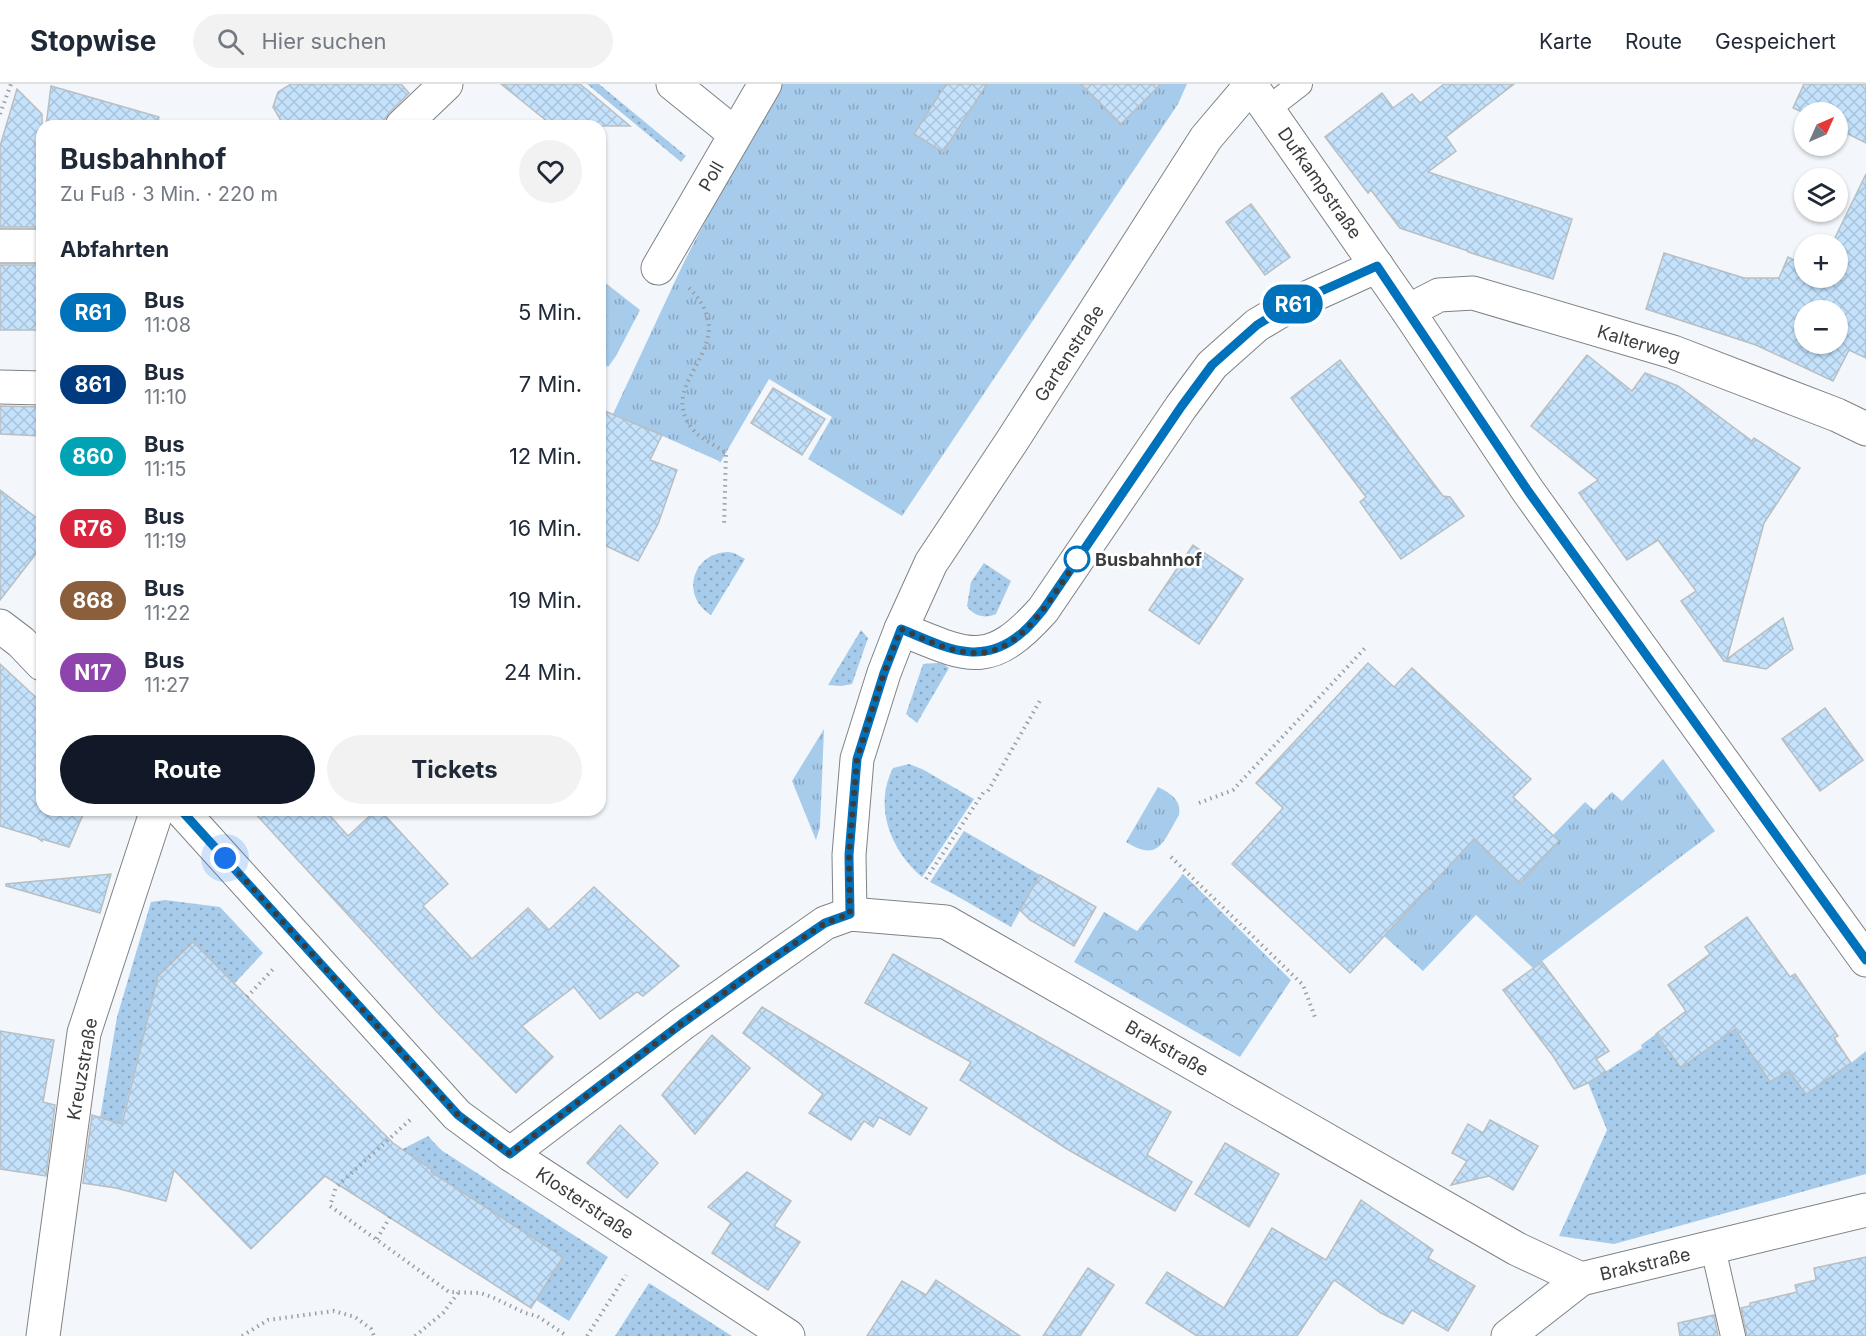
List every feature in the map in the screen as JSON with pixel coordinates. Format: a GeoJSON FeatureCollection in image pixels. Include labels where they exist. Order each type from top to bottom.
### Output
{"type":"FeatureCollection","features":[{"type":"Feature","properties":{"kind":"street"},"geometry":{"type":"LineString","coordinates":[[408,120],[446,84]]}},
{"type":"Feature","properties":{"kind":"street"},"geometry":{"type":"LineString","coordinates":[[673,84],[735,134]]}},
{"type":"Feature","properties":{"kind":"street","name":"Poll"},"geometry":{"type":"LineString","coordinates":[[658,268],[765,84]]}},
{"type":"Feature","properties":{"kind":"street","name":"Dufkampstraße"},"geometry":{"type":"LineString","coordinates":[[1256,92],[1408,311],[1528,491],[1866,960]]}},
{"type":"Feature","properties":{"kind":"street","name":"Gartenstraße"},"geometry":{"type":"LineString","coordinates":[[850,914],[849,855],[857,759],[884,673],[931,563],[1019,431],[1206,138],[1256,92]]}},
{"type":"Feature","properties":{"kind":"street"},"geometry":{"type":"LineString","coordinates":[[0,246],[36,246]]}},
{"type":"Feature","properties":{"kind":"street"},"geometry":{"type":"LineString","coordinates":[[901,629],[938,645],[957,651],[976,653],[993,651],[1024,631],[1043,610],[1212,365],[1257,325],[1288,306],[1377,266]]}},
{"type":"Feature","properties":{"kind":"street","name":"Kalterweg"},"geometry":{"type":"LineString","coordinates":[[1408,311],[1439,295],[1473,293],[1673,352],[1837,415],[1866,429]]}},
{"type":"Feature","properties":{"kind":"street"},"geometry":{"type":"LineString","coordinates":[[0,387],[36,388]]}},
{"type":"Feature","properties":{"kind":"street"},"geometry":{"type":"LineString","coordinates":[[0,626],[21,642],[36,658]]}},
{"type":"Feature","properties":{"kind":"street","name":"Kreuzstraße"},"geometry":{"type":"LineString","coordinates":[[43,1336],[84,1033],[155,816]]}},
{"type":"Feature","properties":{"kind":"street","name":"Klosterstraße"},"geometry":{"type":"LineString","coordinates":[[195,816],[458,1115],[510,1154],[780,1334]]}},
{"type":"Feature","properties":{"kind":"street","name":"Brakstraße"},"geometry":{"type":"LineString","coordinates":[[510,1154],[681,1024],[763,965],[825,923],[850,914],[946,922],[1517,1249],[1581,1279],[1866,1210]]}},
{"type":"Feature","properties":{"kind":"street"},"geometry":{"type":"LineString","coordinates":[[1508,1336],[1581,1279]]}},
{"type":"Feature","properties":{"kind":"lane"},"geometry":{"type":"LineString","coordinates":[[1256,92],[1300,84]]}},
{"type":"Feature","properties":{"kind":"lane"},"geometry":{"type":"LineString","coordinates":[[1713,1248],[1733,1336]]}},
{"type":"Feature","properties":{"kind":"path"},"geometry":{"type":"LineString","coordinates":[[0,114],[11,84]]}},
{"type":"Feature","properties":{"kind":"path"},"geometry":{"type":"LineString","coordinates":[[658,268],[680,281],[698,297],[706,310],[709,337],[682,397],[684,415],[695,433],[726,453],[724,527]]}},
{"type":"Feature","properties":{"kind":"path"},"geometry":{"type":"LineString","coordinates":[[1199,802],[1233,790],[1366,647]]}},
{"type":"Feature","properties":{"kind":"path"},"geometry":{"type":"LineString","coordinates":[[926,879],[987,791],[1041,699]]}},
{"type":"Feature","properties":{"kind":"path"},"geometry":{"type":"LineString","coordinates":[[1171,857],[1203,892],[1303,985],[1315,1017]]}},
{"type":"Feature","properties":{"kind":"path"},"geometry":{"type":"LineString","coordinates":[[438,1094],[336,1187],[330,1206],[449,1292],[481,1293],[537,1317],[567,1336]]}},
{"type":"Feature","properties":{"kind":"path"},"geometry":{"type":"LineString","coordinates":[[377,1239],[390,1217]]}},
{"type":"Feature","properties":{"kind":"path"},"geometry":{"type":"LineString","coordinates":[[587,1336],[646,1244]]}},
{"type":"Feature","properties":{"kind":"path"},"geometry":{"type":"LineString","coordinates":[[415,1336],[443,1313],[458,1292]]}},
{"type":"Feature","properties":{"kind":"path"},"geometry":{"type":"LineString","coordinates":[[242,1336],[268,1320],[334,1311],[355,1317],[371,1329],[374,1336]]}},
{"type":"Feature","properties":{"kind":"green space"},"geometry":{"type":"Polygon","coordinates":[[[587,84],[599,84],[686,156],[681,162],[587,84]]]}},
{"type":"Feature","properties":{"kind":"green space"},"geometry":{"type":"Polygon","coordinates":[[[780,84],[1187,84],[1178,104],[902,516],[808,459],[832,417],[769,379],[720,463],[613,414],[685,260],[763,111],[780,84]]]}},
{"type":"Feature","properties":{"kind":"green space"},"geometry":{"type":"Polygon","coordinates":[[[606,283],[640,310],[608,367],[606,365],[606,283]]]}},
{"type":"Feature","properties":{"kind":"green space"},"geometry":{"type":"Polygon","coordinates":[[[728,552],[745,559],[711,615],[701,607],[696,597],[693,587],[694,577],[706,560],[716,554],[728,552]]]}},
{"type":"Feature","properties":{"kind":"green space"},"geometry":{"type":"Polygon","coordinates":[[[984,563],[1011,581],[996,614],[980,616],[967,606],[971,582],[984,563]]]}},
{"type":"Feature","properties":{"kind":"green space"},"geometry":{"type":"Polygon","coordinates":[[[861,630],[868,638],[852,684],[828,685],[861,630]]]}},
{"type":"Feature","properties":{"kind":"green space"},"geometry":{"type":"Polygon","coordinates":[[[936,663],[949,668],[917,723],[906,714],[923,664],[936,663]]]}},
{"type":"Feature","properties":{"kind":"green space"},"geometry":{"type":"Polygon","coordinates":[[[824,729],[820,827],[816,840],[792,781],[824,729]]]}},
{"type":"Feature","properties":{"kind":"green space"},"geometry":{"type":"Polygon","coordinates":[[[1663,759],[1715,831],[1533,968],[1476,915],[1423,971],[1384,936],[1474,839],[1520,882],[1559,841],[1553,835],[1585,802],[1594,810],[1612,792],[1622,801],[1663,759]]]}},
{"type":"Feature","properties":{"kind":"green space"},"geometry":{"type":"Polygon","coordinates":[[[909,764],[974,799],[922,877],[911,866],[894,841],[885,813],[887,783],[893,768],[909,764]]]}},
{"type":"Feature","properties":{"kind":"green space"},"geometry":{"type":"Polygon","coordinates":[[[1158,787],[1177,801],[1179,815],[1159,846],[1153,850],[1137,848],[1126,842],[1158,787]]]}},
{"type":"Feature","properties":{"kind":"green space"},"geometry":{"type":"Polygon","coordinates":[[[964,831],[1040,875],[1011,927],[930,882],[964,831]]]}},
{"type":"Feature","properties":{"kind":"green space"},"geometry":{"type":"Polygon","coordinates":[[[1183,874],[1291,980],[1240,1057],[1074,962],[1104,912],[1137,931],[1183,874]]]}},
{"type":"Feature","properties":{"kind":"green space"},"geometry":{"type":"Polygon","coordinates":[[[165,900],[220,907],[263,953],[234,984],[158,976],[121,1124],[100,1118],[117,1017],[151,902],[165,900]]]}},
{"type":"Feature","properties":{"kind":"green space"},"geometry":{"type":"Polygon","coordinates":[[[1753,1016],[1789,1070],[1851,1063],[1866,1051],[1866,1174],[1614,1244],[1559,1236],[1607,1130],[1588,1083],[1642,1048],[1641,1045],[1656,1034],[1681,1068],[1753,1016]]]}},
{"type":"Feature","properties":{"kind":"green space"},"geometry":{"type":"Polygon","coordinates":[[[428,1136],[441,1150],[608,1257],[569,1321],[536,1300],[563,1257],[431,1172],[432,1170],[413,1157],[399,1151],[428,1136]]]}},
{"type":"Feature","properties":{"kind":"green space"},"geometry":{"type":"Polygon","coordinates":[[[649,1283],[732,1336],[615,1336],[649,1283]]]}},
{"type":"Feature","properties":{"kind":"building"},"geometry":{"type":"Polygon","coordinates":[[[291,84],[401,84],[409,93],[384,120],[281,120],[273,107],[278,92],[291,84]]]}},
{"type":"Feature","properties":{"kind":"building"},"geometry":{"type":"Polygon","coordinates":[[[501,84],[580,84],[630,126],[606,126],[606,120],[546,120],[501,84]]]}},
{"type":"Feature","properties":{"kind":"building"},"geometry":{"type":"Polygon","coordinates":[[[946,84],[987,84],[943,152],[914,134],[946,84]]]}},
{"type":"Feature","properties":{"kind":"building"},"geometry":{"type":"Polygon","coordinates":[[[1081,84],[1161,84],[1121,124],[1081,84]]]}},
{"type":"Feature","properties":{"kind":"building"},"geometry":{"type":"Polygon","coordinates":[[[1444,84],[1514,84],[1446,137],[1456,151],[1428,172],[1572,219],[1553,279],[1400,228],[1371,190],[1368,193],[1325,137],[1382,93],[1393,108],[1412,94],[1420,103],[1444,84]]]}},
{"type":"Feature","properties":{"kind":"building"},"geometry":{"type":"Polygon","coordinates":[[[1804,84],[1866,84],[1866,143],[1848,134],[1848,102],[1796,102],[1804,84]]]}},
{"type":"Feature","properties":{"kind":"building"},"geometry":{"type":"Polygon","coordinates":[[[51,86],[159,117],[158,120],[47,120],[51,86]]]}},
{"type":"Feature","properties":{"kind":"building"},"geometry":{"type":"Polygon","coordinates":[[[17,89],[42,114],[42,120],[36,120],[36,227],[0,227],[0,146],[17,89]]]}},
{"type":"Feature","properties":{"kind":"building"},"geometry":{"type":"Polygon","coordinates":[[[1866,174],[1866,358],[1849,350],[1848,352],[1848,300],[1794,300],[1794,354],[1847,354],[1833,381],[1756,345],[1646,309],[1664,253],[1744,278],[1779,278],[1788,257],[1794,260],[1794,288],[1848,288],[1848,234],[1837,234],[1843,222],[1848,222],[1848,211],[1866,174]]]}},
{"type":"Feature","properties":{"kind":"building"},"geometry":{"type":"Polygon","coordinates":[[[1251,204],[1290,257],[1265,275],[1226,222],[1251,204]]]}},
{"type":"Feature","properties":{"kind":"building"},"geometry":{"type":"Polygon","coordinates":[[[0,265],[36,265],[36,330],[0,330],[0,265]]]}},
{"type":"Feature","properties":{"kind":"building"},"geometry":{"type":"Polygon","coordinates":[[[1587,355],[1632,391],[1645,373],[1678,386],[1752,441],[1754,438],[1800,468],[1764,523],[1727,659],[1783,618],[1793,649],[1766,669],[1724,661],[1681,601],[1696,591],[1658,540],[1627,560],[1579,493],[1598,480],[1531,426],[1587,355]]]}},
{"type":"Feature","properties":{"kind":"building"},"geometry":{"type":"Polygon","coordinates":[[[1340,360],[1443,496],[1450,497],[1464,516],[1401,559],[1360,502],[1366,497],[1291,398],[1340,360]]]}},
{"type":"Feature","properties":{"kind":"building"},"geometry":{"type":"Polygon","coordinates":[[[773,388],[825,419],[802,455],[751,423],[773,388]]]}},
{"type":"Feature","properties":{"kind":"building"},"geometry":{"type":"Polygon","coordinates":[[[0,406],[36,407],[36,436],[0,434],[0,406]]]}},
{"type":"Feature","properties":{"kind":"building"},"geometry":{"type":"Polygon","coordinates":[[[606,412],[662,435],[650,460],[677,470],[658,524],[638,561],[606,546],[606,412]]]}},
{"type":"Feature","properties":{"kind":"building"},"geometry":{"type":"Polygon","coordinates":[[[0,490],[36,517],[36,554],[0,600],[0,490]]]}},
{"type":"Feature","properties":{"kind":"building"},"geometry":{"type":"Polygon","coordinates":[[[1193,545],[1243,579],[1199,644],[1149,610],[1193,545]]]}},
{"type":"Feature","properties":{"kind":"building"},"geometry":{"type":"Polygon","coordinates":[[[1368,663],[1394,687],[1412,668],[1531,779],[1513,797],[1559,841],[1520,883],[1474,839],[1350,973],[1232,864],[1283,808],[1256,783],[1368,663]]]}},
{"type":"Feature","properties":{"kind":"building"},"geometry":{"type":"Polygon","coordinates":[[[0,664],[36,697],[36,816],[82,816],[69,847],[42,839],[42,841],[0,826],[0,664]]]}},
{"type":"Feature","properties":{"kind":"building"},"geometry":{"type":"Polygon","coordinates":[[[1825,708],[1863,760],[1820,791],[1782,739],[1825,708]]]}},
{"type":"Feature","properties":{"kind":"building"},"geometry":{"type":"Polygon","coordinates":[[[257,816],[330,816],[348,836],[370,816],[386,816],[448,884],[423,906],[472,959],[528,908],[549,930],[594,887],[679,966],[643,996],[637,992],[600,1019],[574,987],[522,1026],[553,1057],[516,1093],[437,1012],[257,816]]]}},
{"type":"Feature","properties":{"kind":"building"},"geometry":{"type":"Polygon","coordinates":[[[111,874],[100,913],[6,886],[6,884],[111,874]]]}},
{"type":"Feature","properties":{"kind":"building"},"geometry":{"type":"Polygon","coordinates":[[[1040,875],[1096,907],[1074,946],[1030,920],[1020,910],[1040,875]]]}},
{"type":"Feature","properties":{"kind":"building"},"geometry":{"type":"Polygon","coordinates":[[[1747,917],[1790,977],[1795,974],[1838,1036],[1834,1038],[1851,1063],[1806,1094],[1789,1071],[1770,1082],[1735,1029],[1681,1068],[1656,1034],[1686,1011],[1668,985],[1710,954],[1705,947],[1747,917]]]}},
{"type":"Feature","properties":{"kind":"building"},"geometry":{"type":"Polygon","coordinates":[[[193,942],[393,1143],[432,1170],[431,1172],[563,1257],[531,1308],[325,1176],[251,1249],[174,1170],[166,1201],[116,1188],[83,1183],[92,1115],[122,1124],[158,976],[193,942]]]}},
{"type":"Feature","properties":{"kind":"building"},"geometry":{"type":"Polygon","coordinates":[[[893,954],[1171,1112],[1147,1155],[1192,1182],[1175,1211],[1067,1149],[960,1080],[971,1062],[865,1003],[893,954]]]}},
{"type":"Feature","properties":{"kind":"building"},"geometry":{"type":"Polygon","coordinates":[[[1542,962],[1609,1051],[1596,1059],[1606,1072],[1574,1089],[1553,1056],[1503,990],[1542,962]]]}},
{"type":"Feature","properties":{"kind":"building"},"geometry":{"type":"Polygon","coordinates":[[[762,1007],[927,1108],[910,1135],[879,1117],[873,1127],[864,1121],[851,1140],[809,1113],[823,1094],[743,1033],[762,1007]]]}},
{"type":"Feature","properties":{"kind":"building"},"geometry":{"type":"Polygon","coordinates":[[[0,1031],[54,1040],[43,1102],[55,1105],[46,1176],[0,1169],[0,1031]]]}},
{"type":"Feature","properties":{"kind":"building"},"geometry":{"type":"Polygon","coordinates":[[[712,1035],[750,1068],[695,1134],[662,1095],[712,1035]]]}},
{"type":"Feature","properties":{"kind":"building"},"geometry":{"type":"Polygon","coordinates":[[[1490,1120],[1538,1146],[1513,1190],[1489,1176],[1451,1185],[1467,1161],[1452,1153],[1468,1124],[1483,1133],[1490,1120]]]}},
{"type":"Feature","properties":{"kind":"building"},"geometry":{"type":"Polygon","coordinates":[[[620,1125],[658,1163],[627,1198],[587,1163],[620,1125]]]}},
{"type":"Feature","properties":{"kind":"building"},"geometry":{"type":"Polygon","coordinates":[[[1225,1143],[1279,1174],[1249,1227],[1195,1194],[1225,1143]]]}},
{"type":"Feature","properties":{"kind":"building"},"geometry":{"type":"Polygon","coordinates":[[[747,1172],[791,1201],[774,1226],[800,1242],[768,1290],[712,1253],[731,1223],[708,1207],[747,1172]]]}},
{"type":"Feature","properties":{"kind":"building"},"geometry":{"type":"Polygon","coordinates":[[[1361,1200],[1433,1250],[1428,1258],[1475,1286],[1448,1331],[1412,1310],[1403,1324],[1381,1313],[1334,1280],[1297,1336],[1197,1336],[1146,1303],[1167,1272],[1224,1308],[1272,1228],[1326,1260],[1361,1200]]]}},
{"type":"Feature","properties":{"kind":"building"},"geometry":{"type":"Polygon","coordinates":[[[1866,1257],[1866,1336],[1747,1336],[1741,1308],[1750,1306],[1750,1303],[1797,1292],[1795,1285],[1816,1280],[1814,1268],[1866,1257]]]}},
{"type":"Feature","properties":{"kind":"building"},"geometry":{"type":"Polygon","coordinates":[[[1088,1268],[1114,1285],[1080,1336],[1043,1336],[1088,1268]]]}},
{"type":"Feature","properties":{"kind":"building"},"geometry":{"type":"Polygon","coordinates":[[[936,1280],[1020,1336],[867,1336],[902,1281],[926,1295],[936,1280]]]}},
{"type":"Feature","properties":{"kind":"building"},"geometry":{"type":"Polygon","coordinates":[[[1714,1315],[1718,1336],[1680,1336],[1678,1323],[1714,1315]]]}},
{"type":"Feature","properties":{"kind":"bus line","name":"R61"},"geometry":{"type":"LineString","coordinates":[[187,816],[458,1115],[510,1154],[681,1024],[763,965],[825,923],[850,914],[849,855],[857,759],[884,673],[901,629],[938,645],[957,651],[976,653],[993,651],[1024,631],[1043,610],[1212,365],[1257,325],[1288,306],[1377,266],[1528,491],[1866,960]]}},
{"type":"Feature","properties":{"kind":"place","name":"Busbahnhof"},"geometry":{"type":"Point","coordinates":[1077,559]}},
{"type":"Feature","properties":{"kind":"route"},"geometry":{"type":"LineString","coordinates":[[225,858],[458,1115],[510,1154],[681,1024],[763,965],[825,923],[850,914],[849,855],[857,759],[884,673],[901,629],[957,651],[976,653],[993,651],[1024,631],[1043,610],[1077,559]]}}]}
